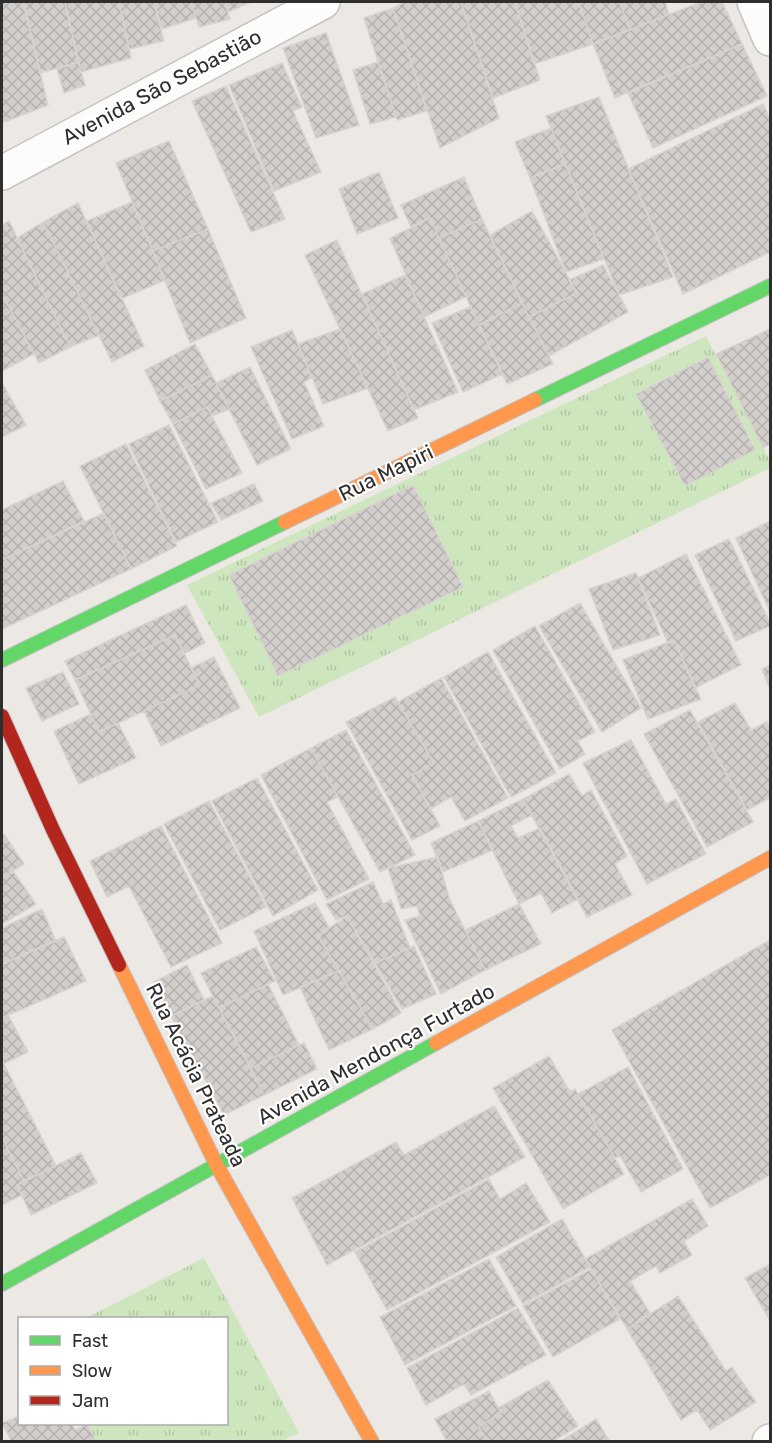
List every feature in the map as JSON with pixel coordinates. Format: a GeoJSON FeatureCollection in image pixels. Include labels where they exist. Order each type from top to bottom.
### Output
{"type":"FeatureCollection","features":[{"type":"Feature","properties":{"kind":"street","name":"Avenida São Sebastião"},"geometry":{"type":"LineString","coordinates":[[2,173],[323,2]]}},
{"type":"Feature","properties":{"kind":"street"},"geometry":{"type":"LineString","coordinates":[[754,2],[771,39]]}},
{"type":"Feature","properties":{"kind":"street","name":"Rua Mapiri"},"geometry":{"type":"LineString","coordinates":[[2,660],[771,286]]}},
{"type":"Feature","properties":{"kind":"street","name":"Rua Acácia Prateada"},"geometry":{"type":"LineString","coordinates":[[5,736],[217,1166],[372,1442]]}},
{"type":"Feature","properties":{"kind":"street","name":"Avenida Mendonça Furtado"},"geometry":{"type":"LineString","coordinates":[[2,1284],[771,858]]}},
{"type":"Feature","properties":{"kind":"green space"},"geometry":{"type":"Polygon","coordinates":[[[706,336],[770,461],[770,468],[259,717],[187,585],[706,336]]]}},
{"type":"Feature","properties":{"kind":"green space"},"geometry":{"type":"Polygon","coordinates":[[[204,1258],[299,1433],[279,1442],[96,1441],[88,1425],[228,1425],[228,1317],[88,1317],[204,1258]]]}},
{"type":"Feature","properties":{"kind":"building"},"geometry":{"type":"Polygon","coordinates":[[[2,2],[23,2],[48,105],[2,123],[2,2]]]}},
{"type":"Feature","properties":{"kind":"building"},"geometry":{"type":"Polygon","coordinates":[[[24,2],[65,2],[78,62],[40,73],[24,2]]]}},
{"type":"Feature","properties":{"kind":"building"},"geometry":{"type":"Polygon","coordinates":[[[65,2],[119,2],[131,58],[81,72],[65,2]]]}},
{"type":"Feature","properties":{"kind":"building"},"geometry":{"type":"Polygon","coordinates":[[[119,2],[154,2],[164,41],[129,49],[119,2]]]}},
{"type":"Feature","properties":{"kind":"building"},"geometry":{"type":"Polygon","coordinates":[[[154,2],[191,2],[196,18],[162,29],[154,2]]]}},
{"type":"Feature","properties":{"kind":"building"},"geometry":{"type":"Polygon","coordinates":[[[191,2],[225,2],[230,19],[199,27],[191,2]]]}},
{"type":"Feature","properties":{"kind":"building"},"geometry":{"type":"Polygon","coordinates":[[[225,2],[251,2],[228,12],[225,2]]]}},
{"type":"Feature","properties":{"kind":"building"},"geometry":{"type":"Polygon","coordinates":[[[404,2],[461,2],[499,118],[440,148],[393,8],[404,2]]]}},
{"type":"Feature","properties":{"kind":"building"},"geometry":{"type":"Polygon","coordinates":[[[461,2],[515,2],[540,80],[493,98],[461,2]]]}},
{"type":"Feature","properties":{"kind":"building"},"geometry":{"type":"Polygon","coordinates":[[[515,2],[579,2],[593,44],[534,64],[515,2]]]}},
{"type":"Feature","properties":{"kind":"building"},"geometry":{"type":"Polygon","coordinates":[[[579,2],[620,2],[630,30],[593,44],[579,2]]]}},
{"type":"Feature","properties":{"kind":"building"},"geometry":{"type":"Polygon","coordinates":[[[620,2],[665,2],[669,14],[630,30],[620,2]]]}},
{"type":"Feature","properties":{"kind":"building"},"geometry":{"type":"Polygon","coordinates":[[[701,2],[722,2],[742,44],[615,98],[593,44],[701,2]]]}},
{"type":"Feature","properties":{"kind":"building"},"geometry":{"type":"Polygon","coordinates":[[[393,8],[427,111],[397,120],[364,18],[393,8]]]}},
{"type":"Feature","properties":{"kind":"building"},"geometry":{"type":"Polygon","coordinates":[[[326,33],[359,125],[316,138],[283,48],[326,33]]]}},
{"type":"Feature","properties":{"kind":"building"},"geometry":{"type":"Polygon","coordinates":[[[742,44],[767,96],[653,148],[628,93],[742,44]]]}},
{"type":"Feature","properties":{"kind":"building"},"geometry":{"type":"Polygon","coordinates":[[[78,62],[85,85],[64,93],[57,69],[78,62]]]}},
{"type":"Feature","properties":{"kind":"building"},"geometry":{"type":"Polygon","coordinates":[[[378,62],[396,117],[370,124],[353,70],[378,62]]]}},
{"type":"Feature","properties":{"kind":"building"},"geometry":{"type":"Polygon","coordinates":[[[282,63],[302,107],[293,111],[321,172],[274,191],[229,85],[282,63]]]}},
{"type":"Feature","properties":{"kind":"building"},"geometry":{"type":"Polygon","coordinates":[[[226,86],[285,219],[251,232],[192,101],[226,86]]]}},
{"type":"Feature","properties":{"kind":"building"},"geometry":{"type":"Polygon","coordinates":[[[599,97],[673,277],[619,295],[546,116],[599,97]]]}},
{"type":"Feature","properties":{"kind":"building"},"geometry":{"type":"Polygon","coordinates":[[[763,104],[770,119],[770,252],[683,294],[628,169],[763,104]]]}},
{"type":"Feature","properties":{"kind":"building"},"geometry":{"type":"Polygon","coordinates":[[[551,128],[565,164],[530,178],[515,142],[551,128]]]}},
{"type":"Feature","properties":{"kind":"building"},"geometry":{"type":"Polygon","coordinates":[[[169,141],[208,229],[153,251],[116,163],[169,141]]]}},
{"type":"Feature","properties":{"kind":"building"},"geometry":{"type":"Polygon","coordinates":[[[565,164],[604,259],[566,272],[530,178],[565,164]]]}},
{"type":"Feature","properties":{"kind":"building"},"geometry":{"type":"Polygon","coordinates":[[[379,172],[398,218],[357,234],[339,189],[379,172]]]}},
{"type":"Feature","properties":{"kind":"building"},"geometry":{"type":"Polygon","coordinates":[[[464,177],[482,219],[439,238],[430,218],[411,227],[401,205],[464,177]]]}},
{"type":"Feature","properties":{"kind":"building"},"geometry":{"type":"Polygon","coordinates":[[[132,202],[165,280],[121,299],[87,221],[132,202]]]}},
{"type":"Feature","properties":{"kind":"building"},"geometry":{"type":"Polygon","coordinates":[[[78,203],[144,346],[112,362],[43,222],[78,203]]]}},
{"type":"Feature","properties":{"kind":"building"},"geometry":{"type":"Polygon","coordinates":[[[532,211],[577,293],[529,317],[490,235],[532,211]]]}},
{"type":"Feature","properties":{"kind":"building"},"geometry":{"type":"Polygon","coordinates":[[[430,218],[466,297],[424,317],[390,238],[430,218]]]}},
{"type":"Feature","properties":{"kind":"building"},"geometry":{"type":"Polygon","coordinates":[[[482,219],[522,303],[479,325],[439,238],[482,219]]]}},
{"type":"Feature","properties":{"kind":"building"},"geometry":{"type":"Polygon","coordinates":[[[9,221],[70,347],[39,363],[2,294],[2,225],[9,221]]]}},
{"type":"Feature","properties":{"kind":"building"},"geometry":{"type":"Polygon","coordinates":[[[43,222],[99,335],[70,347],[17,238],[43,222]]]}},
{"type":"Feature","properties":{"kind":"building"},"geometry":{"type":"Polygon","coordinates":[[[208,229],[246,318],[190,343],[153,251],[208,229]]]}},
{"type":"Feature","properties":{"kind":"building"},"geometry":{"type":"Polygon","coordinates":[[[337,240],[418,418],[388,431],[305,255],[337,240]]]}},
{"type":"Feature","properties":{"kind":"building"},"geometry":{"type":"Polygon","coordinates":[[[603,265],[628,312],[549,356],[529,317],[577,293],[569,280],[603,265]]]}},
{"type":"Feature","properties":{"kind":"building"},"geometry":{"type":"Polygon","coordinates":[[[405,275],[458,392],[414,410],[362,294],[405,275]]]}},
{"type":"Feature","properties":{"kind":"building"},"geometry":{"type":"Polygon","coordinates":[[[2,294],[34,354],[2,371],[2,294]]]}},
{"type":"Feature","properties":{"kind":"building"},"geometry":{"type":"Polygon","coordinates":[[[522,303],[553,364],[507,384],[479,325],[522,303]]]}},
{"type":"Feature","properties":{"kind":"building"},"geometry":{"type":"Polygon","coordinates":[[[470,307],[503,374],[463,392],[432,323],[470,307]]]}},
{"type":"Feature","properties":{"kind":"building"},"geometry":{"type":"Polygon","coordinates":[[[340,329],[368,388],[323,404],[298,344],[340,329]]]}},
{"type":"Feature","properties":{"kind":"building"},"geometry":{"type":"Polygon","coordinates":[[[770,329],[770,444],[763,448],[716,354],[770,329]]]}},
{"type":"Feature","properties":{"kind":"building"},"geometry":{"type":"Polygon","coordinates":[[[292,330],[312,378],[304,382],[324,426],[292,439],[251,347],[292,330]]]}},
{"type":"Feature","properties":{"kind":"building"},"geometry":{"type":"Polygon","coordinates":[[[195,344],[212,375],[160,401],[145,370],[195,344]]]}},
{"type":"Feature","properties":{"kind":"building"},"geometry":{"type":"Polygon","coordinates":[[[708,357],[755,450],[685,486],[636,394],[708,357]]]}},
{"type":"Feature","properties":{"kind":"building"},"geometry":{"type":"Polygon","coordinates":[[[250,367],[291,449],[257,465],[216,383],[250,367]]]}},
{"type":"Feature","properties":{"kind":"building"},"geometry":{"type":"Polygon","coordinates":[[[212,375],[229,409],[212,416],[207,407],[173,424],[160,401],[212,375]]]}},
{"type":"Feature","properties":{"kind":"building"},"geometry":{"type":"Polygon","coordinates":[[[2,383],[26,425],[2,437],[2,383]]]}},
{"type":"Feature","properties":{"kind":"building"},"geometry":{"type":"Polygon","coordinates":[[[207,407],[242,473],[206,489],[173,424],[207,407]]]}},
{"type":"Feature","properties":{"kind":"building"},"geometry":{"type":"Polygon","coordinates":[[[169,425],[218,522],[176,542],[129,444],[169,425]]]}},
{"type":"Feature","properties":{"kind":"building"},"geometry":{"type":"Polygon","coordinates":[[[126,444],[177,546],[131,569],[80,466],[126,444]]]}},
{"type":"Feature","properties":{"kind":"building"},"geometry":{"type":"Polygon","coordinates":[[[63,481],[84,521],[2,560],[2,510],[63,481]]]}},
{"type":"Feature","properties":{"kind":"building"},"geometry":{"type":"Polygon","coordinates":[[[254,484],[263,501],[221,520],[211,503],[254,484]]]}},
{"type":"Feature","properties":{"kind":"building"},"geometry":{"type":"Polygon","coordinates":[[[413,485],[463,587],[278,676],[229,575],[413,485]]]}},
{"type":"Feature","properties":{"kind":"building"},"geometry":{"type":"Polygon","coordinates":[[[104,513],[131,569],[2,629],[2,560],[104,513]]]}},
{"type":"Feature","properties":{"kind":"building"},"geometry":{"type":"Polygon","coordinates":[[[770,521],[770,612],[736,538],[770,521]]]}},
{"type":"Feature","properties":{"kind":"building"},"geometry":{"type":"Polygon","coordinates":[[[729,539],[770,623],[770,626],[736,641],[695,555],[729,539]]]}},
{"type":"Feature","properties":{"kind":"building"},"geometry":{"type":"Polygon","coordinates":[[[686,554],[741,665],[695,688],[674,640],[668,643],[638,578],[686,554]]]}},
{"type":"Feature","properties":{"kind":"building"},"geometry":{"type":"Polygon","coordinates":[[[636,573],[660,635],[613,650],[589,589],[636,573]]]}},
{"type":"Feature","properties":{"kind":"building"},"geometry":{"type":"Polygon","coordinates":[[[580,603],[641,708],[602,732],[539,626],[580,603]]]}},
{"type":"Feature","properties":{"kind":"building"},"geometry":{"type":"Polygon","coordinates":[[[186,605],[205,643],[184,654],[175,635],[75,680],[65,661],[186,605]]]}},
{"type":"Feature","properties":{"kind":"building"},"geometry":{"type":"Polygon","coordinates":[[[535,626],[595,732],[578,741],[585,754],[560,769],[493,650],[535,626]]]}},
{"type":"Feature","properties":{"kind":"building"},"geometry":{"type":"Polygon","coordinates":[[[175,635],[200,685],[99,732],[75,680],[175,635]]]}},
{"type":"Feature","properties":{"kind":"building"},"geometry":{"type":"Polygon","coordinates":[[[674,640],[701,699],[648,719],[623,660],[674,640]]]}},
{"type":"Feature","properties":{"kind":"building"},"geometry":{"type":"Polygon","coordinates":[[[488,652],[556,773],[511,797],[444,677],[488,652]]]}},
{"type":"Feature","properties":{"kind":"building"},"geometry":{"type":"Polygon","coordinates":[[[214,657],[240,708],[161,746],[144,711],[200,685],[191,668],[214,657]]]}},
{"type":"Feature","properties":{"kind":"building"},"geometry":{"type":"Polygon","coordinates":[[[770,665],[770,689],[762,669],[770,665]]]}},
{"type":"Feature","properties":{"kind":"building"},"geometry":{"type":"Polygon","coordinates":[[[63,672],[79,704],[42,721],[26,688],[63,672]]]}},
{"type":"Feature","properties":{"kind":"building"},"geometry":{"type":"Polygon","coordinates":[[[441,678],[508,798],[465,821],[451,797],[431,809],[412,775],[434,763],[398,702],[441,678]]]}},
{"type":"Feature","properties":{"kind":"building"},"geometry":{"type":"Polygon","coordinates":[[[395,697],[434,763],[412,775],[440,826],[412,840],[346,722],[395,697]]]}},
{"type":"Feature","properties":{"kind":"building"},"geometry":{"type":"Polygon","coordinates":[[[735,703],[751,730],[767,722],[770,729],[770,798],[747,810],[698,722],[735,703]]]}},
{"type":"Feature","properties":{"kind":"building"},"geometry":{"type":"Polygon","coordinates":[[[690,710],[753,822],[707,847],[644,734],[690,710]]]}},
{"type":"Feature","properties":{"kind":"building"},"geometry":{"type":"Polygon","coordinates":[[[91,714],[99,732],[118,723],[136,758],[79,784],[54,731],[91,714]]]}},
{"type":"Feature","properties":{"kind":"building"},"geometry":{"type":"Polygon","coordinates":[[[346,730],[415,855],[380,872],[311,748],[346,730]]]}},
{"type":"Feature","properties":{"kind":"building"},"geometry":{"type":"Polygon","coordinates":[[[631,740],[666,804],[676,799],[706,854],[647,884],[583,763],[631,740]]]}},
{"type":"Feature","properties":{"kind":"building"},"geometry":{"type":"Polygon","coordinates":[[[311,748],[338,797],[327,802],[369,879],[327,900],[261,775],[311,748]]]}},
{"type":"Feature","properties":{"kind":"building"},"geometry":{"type":"Polygon","coordinates":[[[569,774],[582,796],[591,790],[627,856],[615,864],[632,895],[587,917],[523,799],[569,774]]]}},
{"type":"Feature","properties":{"kind":"building"},"geometry":{"type":"Polygon","coordinates":[[[257,778],[318,890],[273,916],[212,801],[257,778]]]}},
{"type":"Feature","properties":{"kind":"building"},"geometry":{"type":"Polygon","coordinates":[[[523,799],[532,815],[511,826],[518,838],[540,828],[578,899],[552,913],[541,893],[519,904],[478,821],[523,799]]]}},
{"type":"Feature","properties":{"kind":"building"},"geometry":{"type":"Polygon","coordinates":[[[209,801],[266,907],[220,930],[164,824],[209,801]]]}},
{"type":"Feature","properties":{"kind":"building"},"geometry":{"type":"Polygon","coordinates":[[[478,821],[493,850],[443,872],[431,843],[478,821]]]}},
{"type":"Feature","properties":{"kind":"building"},"geometry":{"type":"Polygon","coordinates":[[[161,826],[222,943],[171,967],[129,886],[107,897],[90,861],[161,826]]]}},
{"type":"Feature","properties":{"kind":"building"},"geometry":{"type":"Polygon","coordinates":[[[4,834],[24,864],[2,878],[2,836],[4,834]]]}},
{"type":"Feature","properties":{"kind":"building"},"geometry":{"type":"Polygon","coordinates":[[[438,857],[449,898],[485,970],[441,994],[405,920],[420,916],[417,906],[401,909],[388,868],[438,857]]]}},
{"type":"Feature","properties":{"kind":"building"},"geometry":{"type":"Polygon","coordinates":[[[13,871],[36,904],[2,924],[2,878],[13,871]]]}},
{"type":"Feature","properties":{"kind":"building"},"geometry":{"type":"Polygon","coordinates":[[[373,882],[383,904],[391,900],[410,948],[375,963],[347,916],[336,920],[326,904],[373,882]]]}},
{"type":"Feature","properties":{"kind":"building"},"geometry":{"type":"Polygon","coordinates":[[[315,903],[329,927],[318,936],[339,971],[283,995],[254,931],[315,903]]]}},
{"type":"Feature","properties":{"kind":"building"},"geometry":{"type":"Polygon","coordinates":[[[519,904],[541,944],[485,970],[465,930],[519,904]]]}},
{"type":"Feature","properties":{"kind":"building"},"geometry":{"type":"Polygon","coordinates":[[[42,909],[56,941],[2,964],[2,928],[42,909]]]}},
{"type":"Feature","properties":{"kind":"building"},"geometry":{"type":"Polygon","coordinates":[[[347,916],[401,1013],[373,1029],[318,936],[347,916]]]}},
{"type":"Feature","properties":{"kind":"building"},"geometry":{"type":"Polygon","coordinates":[[[64,937],[86,981],[2,1018],[2,964],[64,937]]]}},
{"type":"Feature","properties":{"kind":"building"},"geometry":{"type":"Polygon","coordinates":[[[770,940],[770,1175],[710,1208],[612,1030],[770,940]]]}},
{"type":"Feature","properties":{"kind":"building"},"geometry":{"type":"Polygon","coordinates":[[[414,946],[436,994],[402,1009],[375,963],[414,946]]]}},
{"type":"Feature","properties":{"kind":"building"},"geometry":{"type":"Polygon","coordinates":[[[256,947],[275,981],[219,1008],[201,973],[256,947]]]}},
{"type":"Feature","properties":{"kind":"building"},"geometry":{"type":"Polygon","coordinates":[[[187,965],[204,1000],[171,1016],[154,982],[187,965]]]}},
{"type":"Feature","properties":{"kind":"building"},"geometry":{"type":"Polygon","coordinates":[[[339,971],[373,1029],[329,1050],[300,987],[339,971]]]}},
{"type":"Feature","properties":{"kind":"building"},"geometry":{"type":"Polygon","coordinates":[[[268,984],[299,1045],[251,1068],[219,1008],[268,984]]]}},
{"type":"Feature","properties":{"kind":"building"},"geometry":{"type":"Polygon","coordinates":[[[213,996],[264,1095],[224,1115],[171,1016],[213,996]]]}},
{"type":"Feature","properties":{"kind":"building"},"geometry":{"type":"Polygon","coordinates":[[[8,1015],[28,1052],[3,1064],[2,1018],[8,1015]]]}},
{"type":"Feature","properties":{"kind":"building"},"geometry":{"type":"Polygon","coordinates":[[[304,1043],[317,1069],[264,1095],[251,1068],[304,1043]]]}},
{"type":"Feature","properties":{"kind":"building"},"geometry":{"type":"Polygon","coordinates":[[[549,1056],[570,1092],[575,1089],[624,1174],[563,1209],[493,1088],[549,1056]]]}},
{"type":"Feature","properties":{"kind":"building"},"geometry":{"type":"Polygon","coordinates":[[[2,1060],[56,1166],[24,1181],[2,1137],[2,1060]]]}},
{"type":"Feature","properties":{"kind":"building"},"geometry":{"type":"Polygon","coordinates":[[[628,1067],[683,1169],[641,1192],[620,1156],[615,1158],[578,1094],[628,1067]]]}},
{"type":"Feature","properties":{"kind":"building"},"geometry":{"type":"Polygon","coordinates":[[[494,1106],[525,1157],[327,1265],[292,1198],[396,1142],[404,1155],[494,1106]]]}},
{"type":"Feature","properties":{"kind":"building"},"geometry":{"type":"Polygon","coordinates":[[[2,1137],[24,1181],[17,1185],[22,1195],[2,1205],[2,1137]]]}},
{"type":"Feature","properties":{"kind":"building"},"geometry":{"type":"Polygon","coordinates":[[[81,1153],[97,1183],[31,1215],[17,1185],[81,1153]]]}},
{"type":"Feature","properties":{"kind":"building"},"geometry":{"type":"Polygon","coordinates":[[[489,1179],[500,1199],[526,1183],[550,1222],[387,1310],[355,1252],[489,1179]]]}},
{"type":"Feature","properties":{"kind":"building"},"geometry":{"type":"Polygon","coordinates":[[[692,1199],[708,1226],[684,1241],[692,1255],[660,1273],[656,1266],[630,1281],[650,1313],[627,1329],[585,1259],[692,1199]]]}},
{"type":"Feature","properties":{"kind":"building"},"geometry":{"type":"Polygon","coordinates":[[[562,1219],[590,1267],[523,1304],[496,1257],[562,1219]]]}},
{"type":"Feature","properties":{"kind":"building"},"geometry":{"type":"Polygon","coordinates":[[[489,1259],[516,1306],[405,1365],[380,1317],[489,1259]]]}},
{"type":"Feature","properties":{"kind":"building"},"geometry":{"type":"Polygon","coordinates":[[[770,1264],[770,1321],[745,1278],[770,1264]]]}},
{"type":"Feature","properties":{"kind":"building"},"geometry":{"type":"Polygon","coordinates":[[[591,1269],[620,1319],[553,1357],[523,1306],[591,1269]]]}},
{"type":"Feature","properties":{"kind":"building"},"geometry":{"type":"Polygon","coordinates":[[[678,1296],[726,1371],[732,1367],[756,1402],[710,1430],[697,1410],[681,1420],[627,1329],[678,1296]]]}},
{"type":"Feature","properties":{"kind":"building"},"geometry":{"type":"Polygon","coordinates":[[[518,1308],[546,1355],[471,1395],[464,1384],[426,1405],[407,1368],[518,1308]]]}},
{"type":"Feature","properties":{"kind":"building"},"geometry":{"type":"Polygon","coordinates":[[[548,1380],[578,1426],[552,1442],[487,1442],[479,1427],[501,1413],[498,1408],[548,1380]]]}},
{"type":"Feature","properties":{"kind":"building"},"geometry":{"type":"Polygon","coordinates":[[[489,1391],[501,1413],[479,1427],[487,1442],[447,1442],[435,1419],[489,1391]]]}},
{"type":"Feature","properties":{"kind":"building"},"geometry":{"type":"Polygon","coordinates":[[[18,1417],[18,1425],[72,1425],[75,1430],[88,1425],[96,1442],[12,1442],[2,1423],[18,1417]]]}},
{"type":"Feature","properties":{"kind":"building"},"geometry":{"type":"Polygon","coordinates":[[[596,1419],[610,1442],[559,1442],[596,1419]]]}},
{"type":"Feature","properties":{"kind":"traffic: fast"},"geometry":{"type":"LineString","coordinates":[[535,400],[770,286]]}},
{"type":"Feature","properties":{"kind":"traffic: fast"},"geometry":{"type":"LineString","coordinates":[[2,660],[285,522]]}},
{"type":"Feature","properties":{"kind":"traffic: fast"},"geometry":{"type":"LineString","coordinates":[[2,1284],[436,1043]]}},
{"type":"Feature","properties":{"kind":"traffic: slow"},"geometry":{"type":"LineString","coordinates":[[285,522],[535,400]]}},
{"type":"Feature","properties":{"kind":"traffic: slow"},"geometry":{"type":"LineString","coordinates":[[436,1043],[770,858]]}},
{"type":"Feature","properties":{"kind":"traffic: slow"},"geometry":{"type":"LineString","coordinates":[[119,965],[217,1166],[372,1442]]}},
{"type":"Feature","properties":{"kind":"traffic: jam"},"geometry":{"type":"LineString","coordinates":[[2,716],[53,830],[119,965]]}}]}
